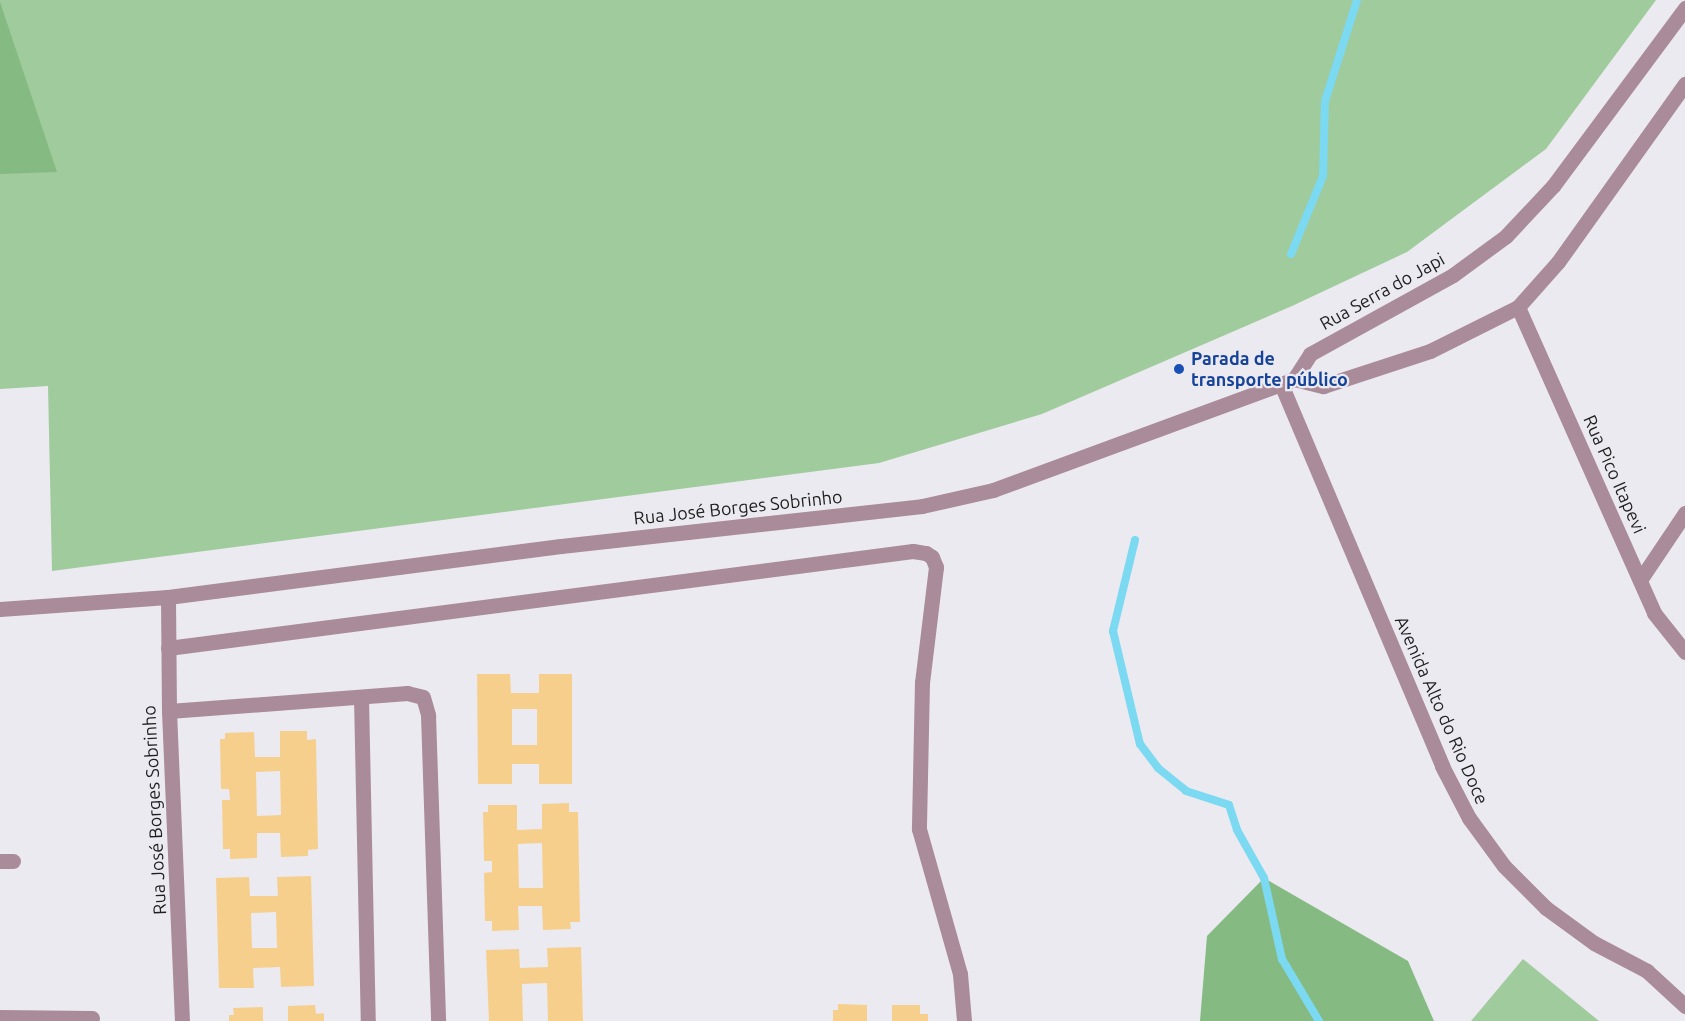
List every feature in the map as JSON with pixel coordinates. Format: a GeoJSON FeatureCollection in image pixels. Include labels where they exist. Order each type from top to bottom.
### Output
{"type":"FeatureCollection","features":[{"type":"Feature","properties":{"kind":"street","name":"Rua Serra do Japi"},"geometry":{"type":"LineString","coordinates":[[1287,381],[1310,354],[1453,275],[1506,236],[1554,186],[1685,8]]}},
{"type":"Feature","properties":{"kind":"street"},"geometry":{"type":"LineString","coordinates":[[1287,381],[1323,386],[1430,351],[1518,307],[1558,261],[1685,84]]}},
{"type":"Feature","properties":{"kind":"street","name":"Rua Pico Itapevi"},"geometry":{"type":"LineString","coordinates":[[1518,307],[1654,613],[1685,652]]}},
{"type":"Feature","properties":{"kind":"street","name":"Rua José Borges Sobrinho"},"geometry":{"type":"LineString","coordinates":[[0,609],[168,597],[561,546],[922,506],[993,490],[1287,381]]}},
{"type":"Feature","properties":{"kind":"street","name":"Avenida Alto do Rio Doce"},"geometry":{"type":"LineString","coordinates":[[1287,381],[1442,766],[1469,819],[1504,866],[1546,908],[1594,943],[1647,971],[1685,1006]]}},
{"type":"Feature","properties":{"kind":"street"},"geometry":{"type":"LineString","coordinates":[[1640,580],[1685,513]]}},
{"type":"Feature","properties":{"kind":"street"},"geometry":{"type":"LineString","coordinates":[[168,648],[914,551],[926,553],[932,557],[936,567],[922,682],[919,829],[960,974],[964,1021]]}},
{"type":"Feature","properties":{"kind":"street","name":"Rua José Borges Sobrinho"},"geometry":{"type":"LineString","coordinates":[[168,597],[169,711],[182,1021]]}},
{"type":"Feature","properties":{"kind":"street"},"geometry":{"type":"LineString","coordinates":[[169,711],[407,693],[417,694],[426,701],[438,1021]]}},
{"type":"Feature","properties":{"kind":"street"},"geometry":{"type":"LineString","coordinates":[[361,697],[368,1021]]}},
{"type":"Feature","properties":{"kind":"street"},"geometry":{"type":"LineString","coordinates":[[1647,971],[1685,994]]}},
{"type":"Feature","properties":{"kind":"street"},"geometry":{"type":"LineString","coordinates":[[0,1017],[92,1018]]}},
{"type":"Feature","properties":{"kind":"green space"},"geometry":{"type":"Polygon","coordinates":[[[0,0],[1656,0],[1546,149],[1407,252],[1292,306],[1042,414],[879,463],[52,571],[48,386],[0,389],[0,0]]]}},
{"type":"Feature","properties":{"kind":"green space"},"geometry":{"type":"Polygon","coordinates":[[[0,2],[57,172],[0,174],[0,2]]]}},
{"type":"Feature","properties":{"kind":"green space"},"geometry":{"type":"Polygon","coordinates":[[[1264,878],[1408,961],[1434,1021],[1200,1021],[1207,936],[1264,878]]]}},
{"type":"Feature","properties":{"kind":"green space"},"geometry":{"type":"Polygon","coordinates":[[[1523,959],[1599,1021],[1471,1021],[1523,959]]]}},
{"type":"Feature","properties":{"kind":"building"},"geometry":{"type":"Polygon","coordinates":[[[477,674],[510,674],[511,693],[539,693],[539,674],[572,674],[572,784],[539,784],[539,764],[512,764],[512,784],[478,784],[477,674]],[[512,709],[512,745],[537,745],[537,709],[512,709]]]}},
{"type":"Feature","properties":{"kind":"building"},"geometry":{"type":"Polygon","coordinates":[[[280,731],[307,731],[307,740],[316,739],[318,849],[308,850],[308,856],[281,857],[280,833],[257,833],[257,858],[230,859],[230,849],[223,849],[222,800],[230,800],[229,789],[221,789],[220,739],[225,739],[225,733],[254,732],[255,757],[280,757],[280,731]],[[280,771],[256,772],[257,816],[281,815],[280,771]]]}},
{"type":"Feature","properties":{"kind":"building"},"geometry":{"type":"Polygon","coordinates":[[[569,803],[569,812],[578,812],[580,922],[570,922],[571,929],[543,930],[542,906],[518,906],[519,930],[492,931],[492,921],[485,921],[484,873],[492,872],[492,861],[484,861],[483,812],[488,812],[488,805],[517,805],[517,830],[542,829],[542,804],[569,803]],[[542,843],[518,844],[519,888],[543,888],[542,843]]]}},
{"type":"Feature","properties":{"kind":"building"},"geometry":{"type":"Polygon","coordinates":[[[311,876],[314,986],[281,987],[280,967],[253,968],[254,988],[219,988],[216,878],[249,877],[250,896],[278,896],[277,877],[311,876]],[[276,912],[251,913],[252,948],[277,948],[276,912]]]}},
{"type":"Feature","properties":{"kind":"building"},"geometry":{"type":"Polygon","coordinates":[[[581,947],[583,1021],[548,1021],[547,983],[522,984],[523,1021],[489,1021],[486,950],[519,949],[520,968],[548,967],[547,948],[581,947]]]}},
{"type":"Feature","properties":{"kind":"building"},"geometry":{"type":"Polygon","coordinates":[[[838,1004],[867,1005],[867,1021],[833,1021],[833,1010],[838,1010],[838,1004]]]}},
{"type":"Feature","properties":{"kind":"building"},"geometry":{"type":"Polygon","coordinates":[[[315,1005],[316,1014],[324,1013],[324,1021],[288,1021],[288,1006],[315,1005]]]}},
{"type":"Feature","properties":{"kind":"building"},"geometry":{"type":"Polygon","coordinates":[[[892,1005],[920,1005],[920,1014],[928,1014],[928,1021],[892,1021],[892,1005]]]}},
{"type":"Feature","properties":{"kind":"building"},"geometry":{"type":"Polygon","coordinates":[[[263,1007],[263,1021],[229,1021],[229,1015],[234,1015],[233,1008],[263,1007]]]}},
{"type":"Feature","properties":{"kind":"waterway"},"geometry":{"type":"LineString","coordinates":[[1291,254],[1323,176],[1325,101],[1357,0]]}},
{"type":"Feature","properties":{"kind":"waterway"},"geometry":{"type":"LineString","coordinates":[[1135,540],[1113,631],[1140,744],[1158,768],[1186,791],[1229,805],[1237,830],[1264,878],[1282,959],[1319,1021]]}},
{"type":"Feature","properties":{"kind":"place","name":"Parada de transporte público"},"geometry":{"type":"Point","coordinates":[1179,369]}}]}
